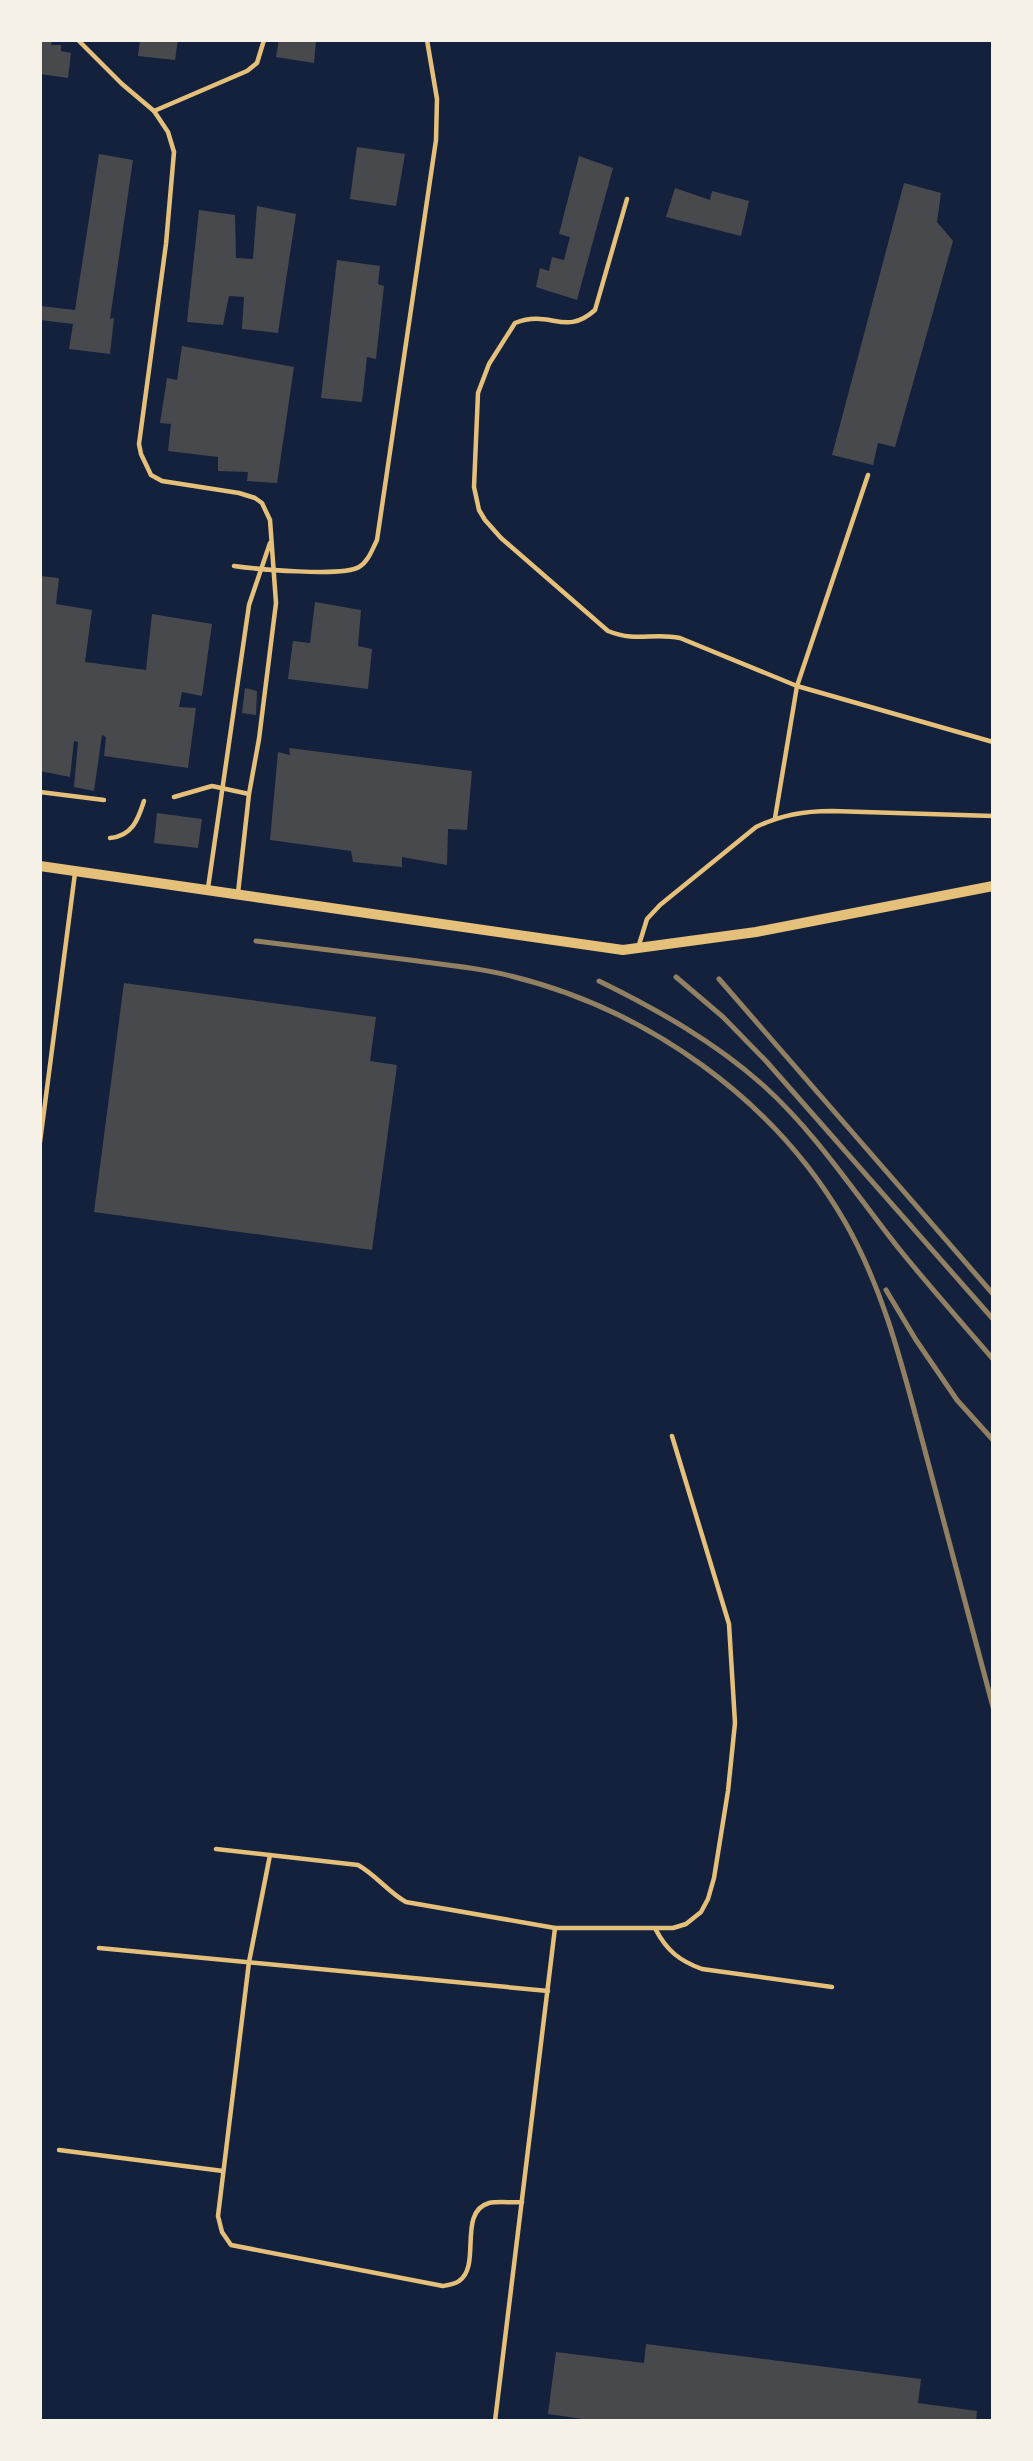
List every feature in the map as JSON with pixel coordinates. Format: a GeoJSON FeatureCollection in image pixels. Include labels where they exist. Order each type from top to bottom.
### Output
{"type":"FeatureCollection","features":[{"type":"Feature","properties":{"kind":"street"},"geometry":{"type":"LineString","coordinates":[[40,866],[611,949],[638,948],[757,932],[993,886]]}},
{"type":"Feature","properties":{"kind":"lane"},"geometry":{"type":"LineString","coordinates":[[78,40],[122,84],[154,111],[172,141],[175,162],[139,444],[141,454],[151,475],[162,481],[239,493],[255,498],[267,510],[272,539],[276,603],[259,739],[248,794],[238,894]]}},
{"type":"Feature","properties":{"kind":"lane"},"geometry":{"type":"LineString","coordinates":[[154,111],[247,71],[257,63],[264,40]]}},
{"type":"Feature","properties":{"kind":"lane"},"geometry":{"type":"LineString","coordinates":[[234,566],[260,570],[335,573],[351,571],[366,561],[377,540],[436,140],[437,99],[427,40]]}},
{"type":"Feature","properties":{"kind":"lane"},"geometry":{"type":"LineString","coordinates":[[627,198],[595,310],[583,320],[572,324],[539,317],[515,323],[489,364],[478,393],[474,487],[479,510],[485,520],[501,538],[608,631],[625,638],[662,634],[680,638],[797,686],[993,742]]}},
{"type":"Feature","properties":{"kind":"lane"},"geometry":{"type":"LineString","coordinates":[[775,818],[797,686],[868,475]]}},
{"type":"Feature","properties":{"kind":"lane"},"geometry":{"type":"LineString","coordinates":[[208,890],[249,605],[272,539]]}},
{"type":"Feature","properties":{"kind":"lane"},"geometry":{"type":"LineString","coordinates":[[174,797],[203,788],[223,788],[248,794]]}},
{"type":"Feature","properties":{"kind":"lane"},"geometry":{"type":"LineString","coordinates":[[40,792],[104,800]]}},
{"type":"Feature","properties":{"kind":"lane"},"geometry":{"type":"LineString","coordinates":[[110,838],[125,835],[134,827],[144,801]]}},
{"type":"Feature","properties":{"kind":"lane"},"geometry":{"type":"LineString","coordinates":[[638,948],[647,919],[660,905],[756,827],[775,818],[790,814],[832,811],[993,816]]}},
{"type":"Feature","properties":{"kind":"lane"},"geometry":{"type":"LineString","coordinates":[[40,1142],[75,871]]}},
{"type":"Feature","properties":{"kind":"lane"},"geometry":{"type":"LineString","coordinates":[[216,1849],[358,1865],[406,1902],[555,1928],[656,1930],[686,1924],[701,1912],[714,1878],[728,1791],[735,1723],[729,1624],[672,1436]]}},
{"type":"Feature","properties":{"kind":"lane"},"geometry":{"type":"LineString","coordinates":[[270,1855],[249,1962],[218,2216],[222,2232],[232,2245],[443,2286],[458,2282],[467,2273],[473,2218],[478,2209],[489,2203],[522,2202]]}},
{"type":"Feature","properties":{"kind":"lane"},"geometry":{"type":"LineString","coordinates":[[495,2421],[555,1928]]}},
{"type":"Feature","properties":{"kind":"lane"},"geometry":{"type":"LineString","coordinates":[[656,1930],[664,1944],[682,1962],[702,1969],[832,1987]]}},
{"type":"Feature","properties":{"kind":"lane"},"geometry":{"type":"LineString","coordinates":[[99,1948],[548,1991]]}},
{"type":"Feature","properties":{"kind":"lane"},"geometry":{"type":"LineString","coordinates":[[59,2151],[223,2171]]}},
{"type":"Feature","properties":{"kind":"building"},"geometry":{"type":"Polygon","coordinates":[[[40,40],[52,40],[51,45],[61,45],[61,51],[71,53],[68,78],[40,74],[40,40]]]}},
{"type":"Feature","properties":{"kind":"building"},"geometry":{"type":"Polygon","coordinates":[[[140,40],[178,40],[175,60],[138,56],[140,40]]]}},
{"type":"Feature","properties":{"kind":"building"},"geometry":{"type":"Polygon","coordinates":[[[279,40],[316,40],[314,63],[276,57],[279,40]]]}},
{"type":"Feature","properties":{"kind":"building"},"geometry":{"type":"Polygon","coordinates":[[[357,147],[405,154],[396,206],[350,199],[357,147]]]}},
{"type":"Feature","properties":{"kind":"building"},"geometry":{"type":"Polygon","coordinates":[[[99,154],[133,160],[110,319],[114,318],[110,354],[69,349],[73,324],[40,320],[40,306],[75,310],[99,154]]]}},
{"type":"Feature","properties":{"kind":"building"},"geometry":{"type":"Polygon","coordinates":[[[579,156],[613,168],[577,300],[536,287],[540,268],[549,271],[552,257],[564,260],[570,237],[559,234],[579,156]]]}},
{"type":"Feature","properties":{"kind":"building"},"geometry":{"type":"Polygon","coordinates":[[[904,183],[941,193],[937,222],[953,241],[895,447],[878,443],[873,465],[832,455],[904,183]]]}},
{"type":"Feature","properties":{"kind":"building"},"geometry":{"type":"Polygon","coordinates":[[[675,188],[710,200],[712,191],[749,201],[741,236],[666,217],[675,188]]]}},
{"type":"Feature","properties":{"kind":"building"},"geometry":{"type":"Polygon","coordinates":[[[257,206],[296,214],[278,333],[242,329],[244,297],[229,296],[223,325],[187,322],[199,210],[235,215],[236,258],[253,259],[257,206]]]}},
{"type":"Feature","properties":{"kind":"building"},"geometry":{"type":"Polygon","coordinates":[[[337,260],[380,266],[378,284],[384,286],[376,359],[367,357],[362,402],[321,398],[337,260]]]}},
{"type":"Feature","properties":{"kind":"building"},"geometry":{"type":"Polygon","coordinates":[[[182,346],[294,367],[277,483],[247,481],[248,472],[218,471],[218,457],[168,451],[171,424],[160,423],[167,378],[177,380],[182,346]]]}},
{"type":"Feature","properties":{"kind":"building"},"geometry":{"type":"Polygon","coordinates":[[[40,576],[59,578],[56,604],[92,610],[85,662],[146,670],[152,614],[212,624],[202,696],[182,692],[179,707],[196,708],[188,768],[104,756],[106,737],[102,735],[94,791],[74,787],[78,742],[74,741],[70,777],[40,771],[40,576]]]}},
{"type":"Feature","properties":{"kind":"building"},"geometry":{"type":"Polygon","coordinates":[[[315,602],[361,610],[358,646],[372,649],[368,689],[288,679],[293,641],[310,643],[315,602]]]}},
{"type":"Feature","properties":{"kind":"building"},"geometry":{"type":"Polygon","coordinates":[[[245,688],[257,691],[256,715],[242,713],[245,688]]]}},
{"type":"Feature","properties":{"kind":"building"},"geometry":{"type":"Polygon","coordinates":[[[289,748],[472,771],[467,830],[448,829],[447,865],[402,857],[402,867],[353,862],[351,851],[270,840],[278,752],[290,755],[289,748]]]}},
{"type":"Feature","properties":{"kind":"building"},"geometry":{"type":"Polygon","coordinates":[[[157,813],[202,819],[198,848],[154,843],[157,813]]]}},
{"type":"Feature","properties":{"kind":"building"},"geometry":{"type":"Polygon","coordinates":[[[124,983],[376,1017],[370,1061],[397,1065],[372,1250],[94,1212],[124,983]]]}},
{"type":"Feature","properties":{"kind":"building"},"geometry":{"type":"Polygon","coordinates":[[[646,2344],[921,2379],[918,2403],[977,2411],[976,2421],[583,2421],[548,2414],[556,2352],[644,2363],[646,2344]]]}},
{"type":"Feature","properties":{"kind":"railway"},"geometry":{"type":"LineString","coordinates":[[256,941],[474,968],[562,991],[611,1011],[658,1036],[703,1066],[744,1099],[782,1136],[816,1178],[845,1222],[882,1303],[908,1389],[993,1707]]}},
{"type":"Feature","properties":{"kind":"railway"},"geometry":{"type":"LineString","coordinates":[[676,977],[723,1017],[766,1061],[993,1319]]}},
{"type":"Feature","properties":{"kind":"railway"},"geometry":{"type":"LineString","coordinates":[[719,979],[993,1294]]}},
{"type":"Feature","properties":{"kind":"railway"},"geometry":{"type":"LineString","coordinates":[[599,981],[685,1028],[726,1055],[764,1086],[819,1144],[900,1250],[993,1359]]}},
{"type":"Feature","properties":{"kind":"railway"},"geometry":{"type":"LineString","coordinates":[[886,1290],[957,1400],[993,1440]]}}]}
